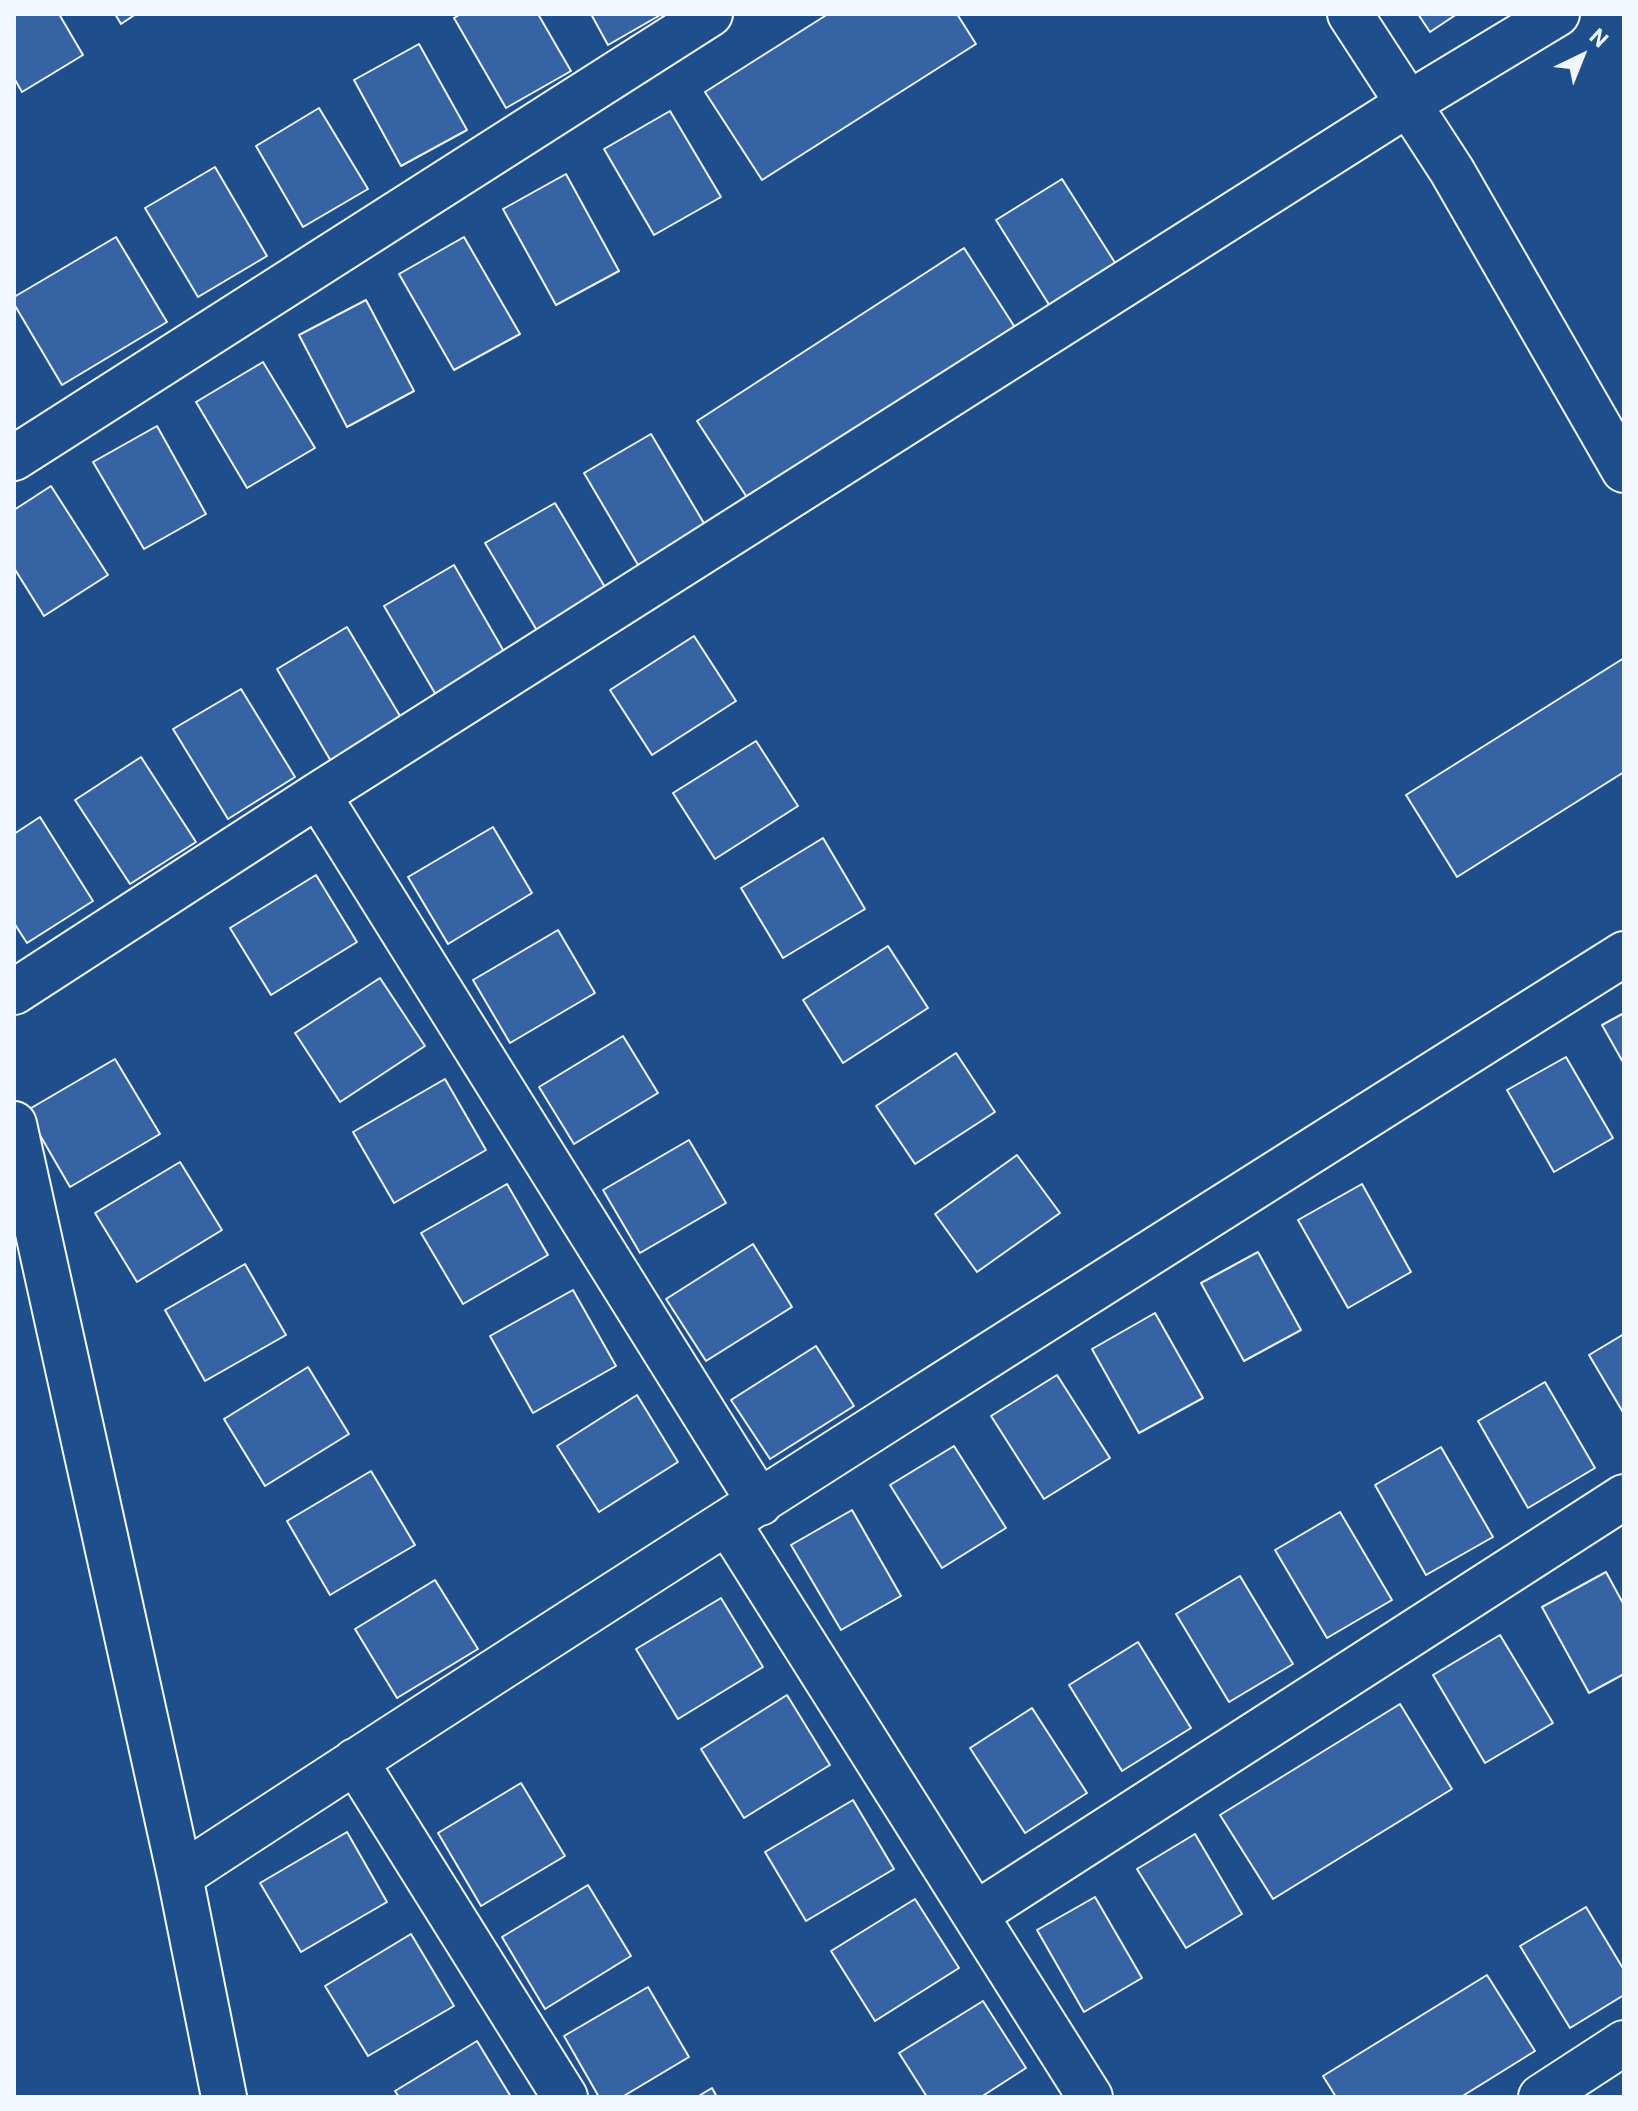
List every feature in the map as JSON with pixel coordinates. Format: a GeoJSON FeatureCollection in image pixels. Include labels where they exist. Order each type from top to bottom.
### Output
{"type":"FeatureCollection","features":[{"type":"Feature","properties":{"kind":"street"},"geometry":{"type":"LineString","coordinates":[[14,458],[710,14]]}},
{"type":"Feature","properties":{"kind":"street"},"geometry":{"type":"LineString","coordinates":[[1350,14],[1452,171],[1624,470]]}},
{"type":"Feature","properties":{"kind":"street"},"geometry":{"type":"LineString","coordinates":[[14,992],[318,795],[1408,104],[1557,14]]}},
{"type":"Feature","properties":{"kind":"street"},"geometry":{"type":"LineString","coordinates":[[318,795],[744,1513],[976,1914],[1090,2097]]}},
{"type":"Feature","properties":{"kind":"street"},"geometry":{"type":"LineString","coordinates":[[180,1876],[355,1761],[1624,954]]}},
{"type":"Feature","properties":{"kind":"street"},"geometry":{"type":"LineString","coordinates":[[14,1124],[180,1876],[224,2097]]}},
{"type":"Feature","properties":{"kind":"street"},"geometry":{"type":"LineString","coordinates":[[976,1914],[1624,1497]]}},
{"type":"Feature","properties":{"kind":"street"},"geometry":{"type":"LineString","coordinates":[[355,1761],[565,2097]]}},
{"type":"Feature","properties":{"kind":"street"},"geometry":{"type":"LineString","coordinates":[[1541,2097],[1624,2043]]}},
{"type":"Feature","properties":{"kind":"building"},"geometry":{"type":"Polygon","coordinates":[[[14,14],[59,14],[83,55],[22,92],[14,78],[14,14]]]}},
{"type":"Feature","properties":{"kind":"building"},"geometry":{"type":"Polygon","coordinates":[[[115,14],[136,14],[121,24],[115,14]]]}},
{"type":"Feature","properties":{"kind":"building"},"geometry":{"type":"Polygon","coordinates":[[[461,14],[538,14],[571,71],[506,108],[454,18],[461,14]]]}},
{"type":"Feature","properties":{"kind":"building"},"geometry":{"type":"Polygon","coordinates":[[[591,14],[662,14],[608,45],[591,14]]]}},
{"type":"Feature","properties":{"kind":"building"},"geometry":{"type":"Polygon","coordinates":[[[828,14],[957,14],[976,44],[762,180],[705,92],[828,14]]]}},
{"type":"Feature","properties":{"kind":"building"},"geometry":{"type":"Polygon","coordinates":[[[1418,14],[1457,14],[1430,32],[1418,14]]]}},
{"type":"Feature","properties":{"kind":"building"},"geometry":{"type":"Polygon","coordinates":[[[419,44],[467,130],[401,166],[354,80],[419,44]]]}},
{"type":"Feature","properties":{"kind":"building"},"geometry":{"type":"Polygon","coordinates":[[[319,108],[368,189],[303,227],[256,146],[319,108]]]}},
{"type":"Feature","properties":{"kind":"building"},"geometry":{"type":"Polygon","coordinates":[[[670,111],[721,197],[654,235],[604,149],[670,111]]]}},
{"type":"Feature","properties":{"kind":"building"},"geometry":{"type":"Polygon","coordinates":[[[215,167],[267,256],[198,297],[145,208],[215,167]]]}},
{"type":"Feature","properties":{"kind":"building"},"geometry":{"type":"Polygon","coordinates":[[[566,174],[619,271],[556,305],[503,209],[566,174]]]}},
{"type":"Feature","properties":{"kind":"building"},"geometry":{"type":"Polygon","coordinates":[[[1062,179],[1119,269],[1053,311],[996,220],[1062,179]]]}},
{"type":"Feature","properties":{"kind":"building"},"geometry":{"type":"Polygon","coordinates":[[[116,237],[167,322],[62,385],[14,304],[14,297],[116,237]]]}},
{"type":"Feature","properties":{"kind":"building"},"geometry":{"type":"Polygon","coordinates":[[[464,237],[520,334],[454,370],[399,274],[464,237]]]}},
{"type":"Feature","properties":{"kind":"building"},"geometry":{"type":"Polygon","coordinates":[[[964,248],[1016,329],[750,502],[697,421],[964,248]]]}},
{"type":"Feature","properties":{"kind":"building"},"geometry":{"type":"Polygon","coordinates":[[[366,300],[414,391],[347,427],[299,335],[366,300]]]}},
{"type":"Feature","properties":{"kind":"building"},"geometry":{"type":"Polygon","coordinates":[[[263,362],[315,448],[247,488],[196,402],[263,362]]]}},
{"type":"Feature","properties":{"kind":"building"},"geometry":{"type":"Polygon","coordinates":[[[157,426],[206,514],[144,549],[93,462],[157,426]]]}},
{"type":"Feature","properties":{"kind":"building"},"geometry":{"type":"Polygon","coordinates":[[[651,434],[708,530],[641,570],[584,473],[651,434]]]}},
{"type":"Feature","properties":{"kind":"building"},"geometry":{"type":"Polygon","coordinates":[[[51,486],[108,575],[44,616],[14,568],[14,510],[51,486]]]}},
{"type":"Feature","properties":{"kind":"building"},"geometry":{"type":"Polygon","coordinates":[[[555,503],[609,594],[539,634],[485,543],[555,503]]]}},
{"type":"Feature","properties":{"kind":"building"},"geometry":{"type":"Polygon","coordinates":[[[454,565],[506,655],[436,695],[384,606],[454,565]]]}},
{"type":"Feature","properties":{"kind":"building"},"geometry":{"type":"Polygon","coordinates":[[[347,627],[403,721],[332,763],[277,669],[347,627]]]}},
{"type":"Feature","properties":{"kind":"building"},"geometry":{"type":"Polygon","coordinates":[[[694,636],[736,701],[652,755],[610,690],[694,636]]]}},
{"type":"Feature","properties":{"kind":"building"},"geometry":{"type":"Polygon","coordinates":[[[1624,658],[1624,772],[1457,877],[1406,795],[1624,658]]]}},
{"type":"Feature","properties":{"kind":"building"},"geometry":{"type":"Polygon","coordinates":[[[241,689],[295,777],[228,819],[173,729],[241,689]]]}},
{"type":"Feature","properties":{"kind":"building"},"geometry":{"type":"Polygon","coordinates":[[[756,741],[798,806],[715,859],[673,793],[756,741]]]}},
{"type":"Feature","properties":{"kind":"building"},"geometry":{"type":"Polygon","coordinates":[[[141,757],[196,842],[130,884],[75,800],[141,757]]]}},
{"type":"Feature","properties":{"kind":"building"},"geometry":{"type":"Polygon","coordinates":[[[40,817],[93,901],[27,943],[14,923],[14,834],[40,817]]]}},
{"type":"Feature","properties":{"kind":"building"},"geometry":{"type":"Polygon","coordinates":[[[493,827],[532,893],[448,944],[408,877],[493,827]]]}},
{"type":"Feature","properties":{"kind":"building"},"geometry":{"type":"Polygon","coordinates":[[[823,838],[865,909],[783,958],[741,888],[823,838]]]}},
{"type":"Feature","properties":{"kind":"building"},"geometry":{"type":"Polygon","coordinates":[[[316,875],[357,942],[271,995],[230,928],[316,875]]]}},
{"type":"Feature","properties":{"kind":"building"},"geometry":{"type":"Polygon","coordinates":[[[558,930],[595,993],[510,1043],[473,980],[558,930]]]}},
{"type":"Feature","properties":{"kind":"building"},"geometry":{"type":"Polygon","coordinates":[[[888,946],[928,1008],[843,1063],[803,1000],[888,946]]]}},
{"type":"Feature","properties":{"kind":"building"},"geometry":{"type":"Polygon","coordinates":[[[380,978],[425,1046],[340,1102],[295,1033],[380,978]]]}},
{"type":"Feature","properties":{"kind":"building"},"geometry":{"type":"Polygon","coordinates":[[[1624,1013],[1624,1064],[1602,1025],[1624,1013]]]}},
{"type":"Feature","properties":{"kind":"building"},"geometry":{"type":"Polygon","coordinates":[[[623,1036],[658,1093],[574,1144],[539,1087],[623,1036]]]}},
{"type":"Feature","properties":{"kind":"building"},"geometry":{"type":"Polygon","coordinates":[[[956,1053],[995,1112],[915,1164],[876,1106],[956,1053]]]}},
{"type":"Feature","properties":{"kind":"building"},"geometry":{"type":"Polygon","coordinates":[[[1566,1057],[1613,1138],[1554,1172],[1507,1090],[1566,1057]]]}},
{"type":"Feature","properties":{"kind":"building"},"geometry":{"type":"Polygon","coordinates":[[[115,1059],[160,1134],[70,1187],[26,1111],[115,1059]]]}},
{"type":"Feature","properties":{"kind":"building"},"geometry":{"type":"Polygon","coordinates":[[[445,1079],[486,1150],[394,1203],[353,1132],[445,1079]]]}},
{"type":"Feature","properties":{"kind":"building"},"geometry":{"type":"Polygon","coordinates":[[[689,1140],[726,1203],[640,1253],[603,1190],[689,1140]]]}},
{"type":"Feature","properties":{"kind":"building"},"geometry":{"type":"Polygon","coordinates":[[[1017,1155],[1060,1213],[977,1272],[935,1214],[1017,1155]]]}},
{"type":"Feature","properties":{"kind":"building"},"geometry":{"type":"Polygon","coordinates":[[[180,1162],[222,1230],[137,1282],[95,1213],[180,1162]]]}},
{"type":"Feature","properties":{"kind":"building"},"geometry":{"type":"Polygon","coordinates":[[[507,1184],[548,1255],[463,1304],[421,1233],[507,1184]]]}},
{"type":"Feature","properties":{"kind":"building"},"geometry":{"type":"Polygon","coordinates":[[[1362,1184],[1411,1272],[1348,1308],[1298,1220],[1362,1184]]]}},
{"type":"Feature","properties":{"kind":"building"},"geometry":{"type":"Polygon","coordinates":[[[753,1244],[792,1307],[706,1361],[666,1299],[753,1244]]]}},
{"type":"Feature","properties":{"kind":"building"},"geometry":{"type":"Polygon","coordinates":[[[1258,1252],[1301,1330],[1244,1361],[1201,1283],[1258,1252]]]}},
{"type":"Feature","properties":{"kind":"building"},"geometry":{"type":"Polygon","coordinates":[[[245,1264],[286,1335],[205,1381],[165,1310],[245,1264]]]}},
{"type":"Feature","properties":{"kind":"building"},"geometry":{"type":"Polygon","coordinates":[[[573,1290],[616,1366],[533,1413],[490,1336],[573,1290]]]}},
{"type":"Feature","properties":{"kind":"building"},"geometry":{"type":"Polygon","coordinates":[[[1155,1313],[1203,1398],[1139,1433],[1092,1349],[1155,1313]]]}},
{"type":"Feature","properties":{"kind":"building"},"geometry":{"type":"Polygon","coordinates":[[[1624,1334],[1624,1414],[1589,1355],[1624,1334]]]}},
{"type":"Feature","properties":{"kind":"building"},"geometry":{"type":"Polygon","coordinates":[[[816,1346],[854,1406],[770,1459],[731,1400],[816,1346]]]}},
{"type":"Feature","properties":{"kind":"building"},"geometry":{"type":"Polygon","coordinates":[[[308,1367],[349,1434],[265,1486],[224,1419],[308,1367]]]}},
{"type":"Feature","properties":{"kind":"building"},"geometry":{"type":"Polygon","coordinates":[[[1057,1375],[1110,1458],[1044,1499],[991,1416],[1057,1375]]]}},
{"type":"Feature","properties":{"kind":"building"},"geometry":{"type":"Polygon","coordinates":[[[1545,1382],[1595,1468],[1528,1508],[1478,1421],[1545,1382]]]}},
{"type":"Feature","properties":{"kind":"building"},"geometry":{"type":"Polygon","coordinates":[[[637,1395],[678,1462],[599,1512],[557,1446],[637,1395]]]}},
{"type":"Feature","properties":{"kind":"building"},"geometry":{"type":"Polygon","coordinates":[[[954,1446],[1006,1528],[942,1568],[890,1485],[954,1446]]]}},
{"type":"Feature","properties":{"kind":"building"},"geometry":{"type":"Polygon","coordinates":[[[1441,1447],[1493,1537],[1426,1575],[1375,1485],[1441,1447]]]}},
{"type":"Feature","properties":{"kind":"building"},"geometry":{"type":"Polygon","coordinates":[[[371,1471],[415,1545],[330,1595],[287,1521],[371,1471]]]}},
{"type":"Feature","properties":{"kind":"building"},"geometry":{"type":"Polygon","coordinates":[[[852,1510],[901,1596],[841,1630],[791,1545],[852,1510]]]}},
{"type":"Feature","properties":{"kind":"building"},"geometry":{"type":"Polygon","coordinates":[[[1340,1512],[1392,1600],[1327,1638],[1275,1550],[1340,1512]]]}},
{"type":"Feature","properties":{"kind":"building"},"geometry":{"type":"Polygon","coordinates":[[[1606,1572],[1624,1605],[1624,1674],[1589,1693],[1542,1607],[1606,1572]]]}},
{"type":"Feature","properties":{"kind":"building"},"geometry":{"type":"Polygon","coordinates":[[[1240,1576],[1293,1664],[1229,1702],[1176,1614],[1240,1576]]]}},
{"type":"Feature","properties":{"kind":"building"},"geometry":{"type":"Polygon","coordinates":[[[435,1580],[478,1649],[397,1698],[355,1629],[435,1580]]]}},
{"type":"Feature","properties":{"kind":"building"},"geometry":{"type":"Polygon","coordinates":[[[721,1598],[763,1667],[678,1719],[636,1649],[721,1598]]]}},
{"type":"Feature","properties":{"kind":"building"},"geometry":{"type":"Polygon","coordinates":[[[1500,1635],[1553,1723],[1485,1763],[1433,1675],[1500,1635]]]}},
{"type":"Feature","properties":{"kind":"building"},"geometry":{"type":"Polygon","coordinates":[[[1138,1642],[1191,1728],[1122,1771],[1069,1685],[1138,1642]]]}},
{"type":"Feature","properties":{"kind":"building"},"geometry":{"type":"Polygon","coordinates":[[[787,1695],[830,1765],[744,1818],[701,1749],[787,1695]]]}},
{"type":"Feature","properties":{"kind":"building"},"geometry":{"type":"Polygon","coordinates":[[[1400,1704],[1452,1789],[1273,1899],[1220,1815],[1400,1704]]]}},
{"type":"Feature","properties":{"kind":"building"},"geometry":{"type":"Polygon","coordinates":[[[1032,1708],[1087,1793],[1025,1833],[970,1748],[1032,1708]]]}},
{"type":"Feature","properties":{"kind":"building"},"geometry":{"type":"Polygon","coordinates":[[[521,1783],[565,1856],[481,1906],[438,1833],[521,1783]]]}},
{"type":"Feature","properties":{"kind":"building"},"geometry":{"type":"Polygon","coordinates":[[[853,1800],[894,1869],[806,1921],[765,1852],[853,1800]]]}},
{"type":"Feature","properties":{"kind":"building"},"geometry":{"type":"Polygon","coordinates":[[[347,1832],[387,1902],[301,1952],[260,1883],[347,1832]]]}},
{"type":"Feature","properties":{"kind":"building"},"geometry":{"type":"Polygon","coordinates":[[[1195,1834],[1242,1914],[1186,1948],[1137,1869],[1195,1834]]]}},
{"type":"Feature","properties":{"kind":"building"},"geometry":{"type":"Polygon","coordinates":[[[588,1885],[631,1956],[545,2009],[502,1937],[588,1885]]]}},
{"type":"Feature","properties":{"kind":"building"},"geometry":{"type":"Polygon","coordinates":[[[1095,1897],[1142,1978],[1084,2012],[1037,1930],[1095,1897]]]}},
{"type":"Feature","properties":{"kind":"building"},"geometry":{"type":"Polygon","coordinates":[[[915,1899],[959,1968],[875,2021],[831,1951],[915,1899]]]}},
{"type":"Feature","properties":{"kind":"building"},"geometry":{"type":"Polygon","coordinates":[[[1586,1907],[1624,1970],[1624,1995],[1570,2028],[1520,1946],[1586,1907]]]}},
{"type":"Feature","properties":{"kind":"building"},"geometry":{"type":"Polygon","coordinates":[[[411,1934],[454,2006],[368,2056],[325,1986],[411,1934]]]}},
{"type":"Feature","properties":{"kind":"building"},"geometry":{"type":"Polygon","coordinates":[[[1487,1975],[1535,2051],[1461,2097],[1336,2097],[1323,2076],[1487,1975]]]}},
{"type":"Feature","properties":{"kind":"building"},"geometry":{"type":"Polygon","coordinates":[[[648,1987],[689,2057],[622,2097],[599,2097],[564,2036],[648,1987]]]}},
{"type":"Feature","properties":{"kind":"building"},"geometry":{"type":"Polygon","coordinates":[[[983,2001],[1026,2068],[981,2097],[927,2097],[899,2053],[983,2001]]]}},
{"type":"Feature","properties":{"kind":"building"},"geometry":{"type":"Polygon","coordinates":[[[477,2041],[511,2097],[399,2097],[395,2091],[477,2041]]]}},
{"type":"Feature","properties":{"kind":"building"},"geometry":{"type":"Polygon","coordinates":[[[712,2088],[717,2097],[697,2097],[712,2088]]]}}]}
